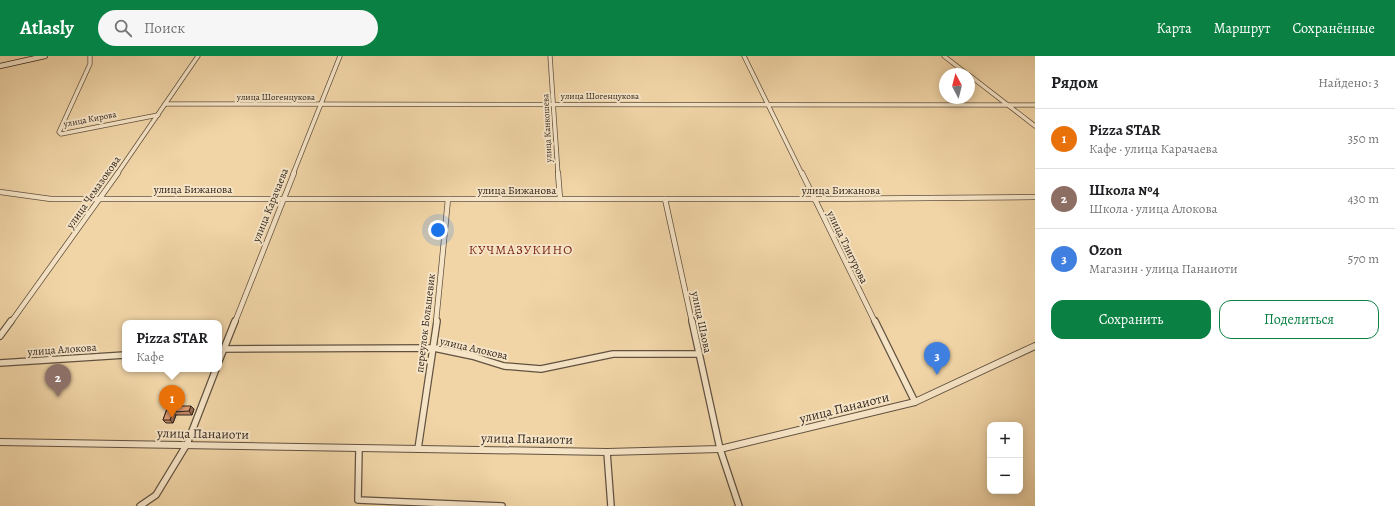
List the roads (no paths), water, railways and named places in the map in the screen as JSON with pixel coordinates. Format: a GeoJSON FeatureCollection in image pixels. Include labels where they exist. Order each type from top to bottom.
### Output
{"type":"FeatureCollection","features":[{"type":"Feature","properties":{"kind":"main road"},"geometry":{"type":"LineString","coordinates":[[0,66],[45,56]]}},
{"type":"Feature","properties":{"kind":"street","name":"улица Кирова"},"geometry":{"type":"LineString","coordinates":[[90,56],[90,64],[59,132],[61,134],[158,115]]}},
{"type":"Feature","properties":{"kind":"street","name":"улица Чемазокова"},"geometry":{"type":"LineString","coordinates":[[0,336],[101,198],[198,56]]}},
{"type":"Feature","properties":{"kind":"street","name":"улица Карачаева"},"geometry":{"type":"LineString","coordinates":[[222,347],[340,56]]}},
{"type":"Feature","properties":{"kind":"street","name":"улица Канкошева"},"geometry":{"type":"LineString","coordinates":[[550,56],[560,199]]}},
{"type":"Feature","properties":{"kind":"street","name":"улица Тлигурова"},"geometry":{"type":"LineString","coordinates":[[744,56],[915,402]]}},
{"type":"Feature","properties":{"kind":"street"},"geometry":{"type":"LineString","coordinates":[[944,56],[959,68]]}},
{"type":"Feature","properties":{"kind":"street"},"geometry":{"type":"LineString","coordinates":[[975,80],[1035,126]]}},
{"type":"Feature","properties":{"kind":"street","name":"улица Шогенцукова"},"geometry":{"type":"LineString","coordinates":[[165,104],[1035,106]]}},
{"type":"Feature","properties":{"kind":"street","name":"улица Бижанова"},"geometry":{"type":"LineString","coordinates":[[0,192],[51,199],[815,199],[1035,197]]}},
{"type":"Feature","properties":{"kind":"street","name":"переулок Большевик"},"geometry":{"type":"LineString","coordinates":[[418,448],[434,348],[448,198]]}},
{"type":"Feature","properties":{"kind":"street","name":"улица Шаова"},"geometry":{"type":"LineString","coordinates":[[665,199],[720,449],[739,506]]}},
{"type":"Feature","properties":{"kind":"street","name":"улица Панаиоти"},"geometry":{"type":"LineString","coordinates":[[0,442],[607,452],[720,449],[915,402],[1035,346]]}},
{"type":"Feature","properties":{"kind":"street","name":"улица Алокова"},"geometry":{"type":"LineString","coordinates":[[222,349],[434,348],[472,356],[504,366],[541,369],[613,354],[698,354]]}},
{"type":"Feature","properties":{"kind":"street","name":"улица Алокова"},"geometry":{"type":"LineString","coordinates":[[0,363],[122,355]]}},
{"type":"Feature","properties":{"kind":"street"},"geometry":{"type":"LineString","coordinates":[[140,506],[156,496],[186,444],[215,372]]}},
{"type":"Feature","properties":{"kind":"street"},"geometry":{"type":"LineString","coordinates":[[359,448],[358,500],[502,506]]}},
{"type":"Feature","properties":{"kind":"street"},"geometry":{"type":"LineString","coordinates":[[607,452],[611,506]]}},
{"type":"Feature","properties":{"kind":"place","name":"Ozon"},"geometry":{"type":"Point","coordinates":[937,375]}},
{"type":"Feature","properties":{"kind":"place","name":"Школа №4"},"geometry":{"type":"Point","coordinates":[58,397]}},
{"type":"Feature","properties":{"kind":"place","name":"Pizza STAR"},"geometry":{"type":"Point","coordinates":[172,418]}},
{"type":"Feature","properties":{"kind":"district","name":"КУЧМАЗУКИНО"},"geometry":{"type":"Point","coordinates":[521,249]}}]}
